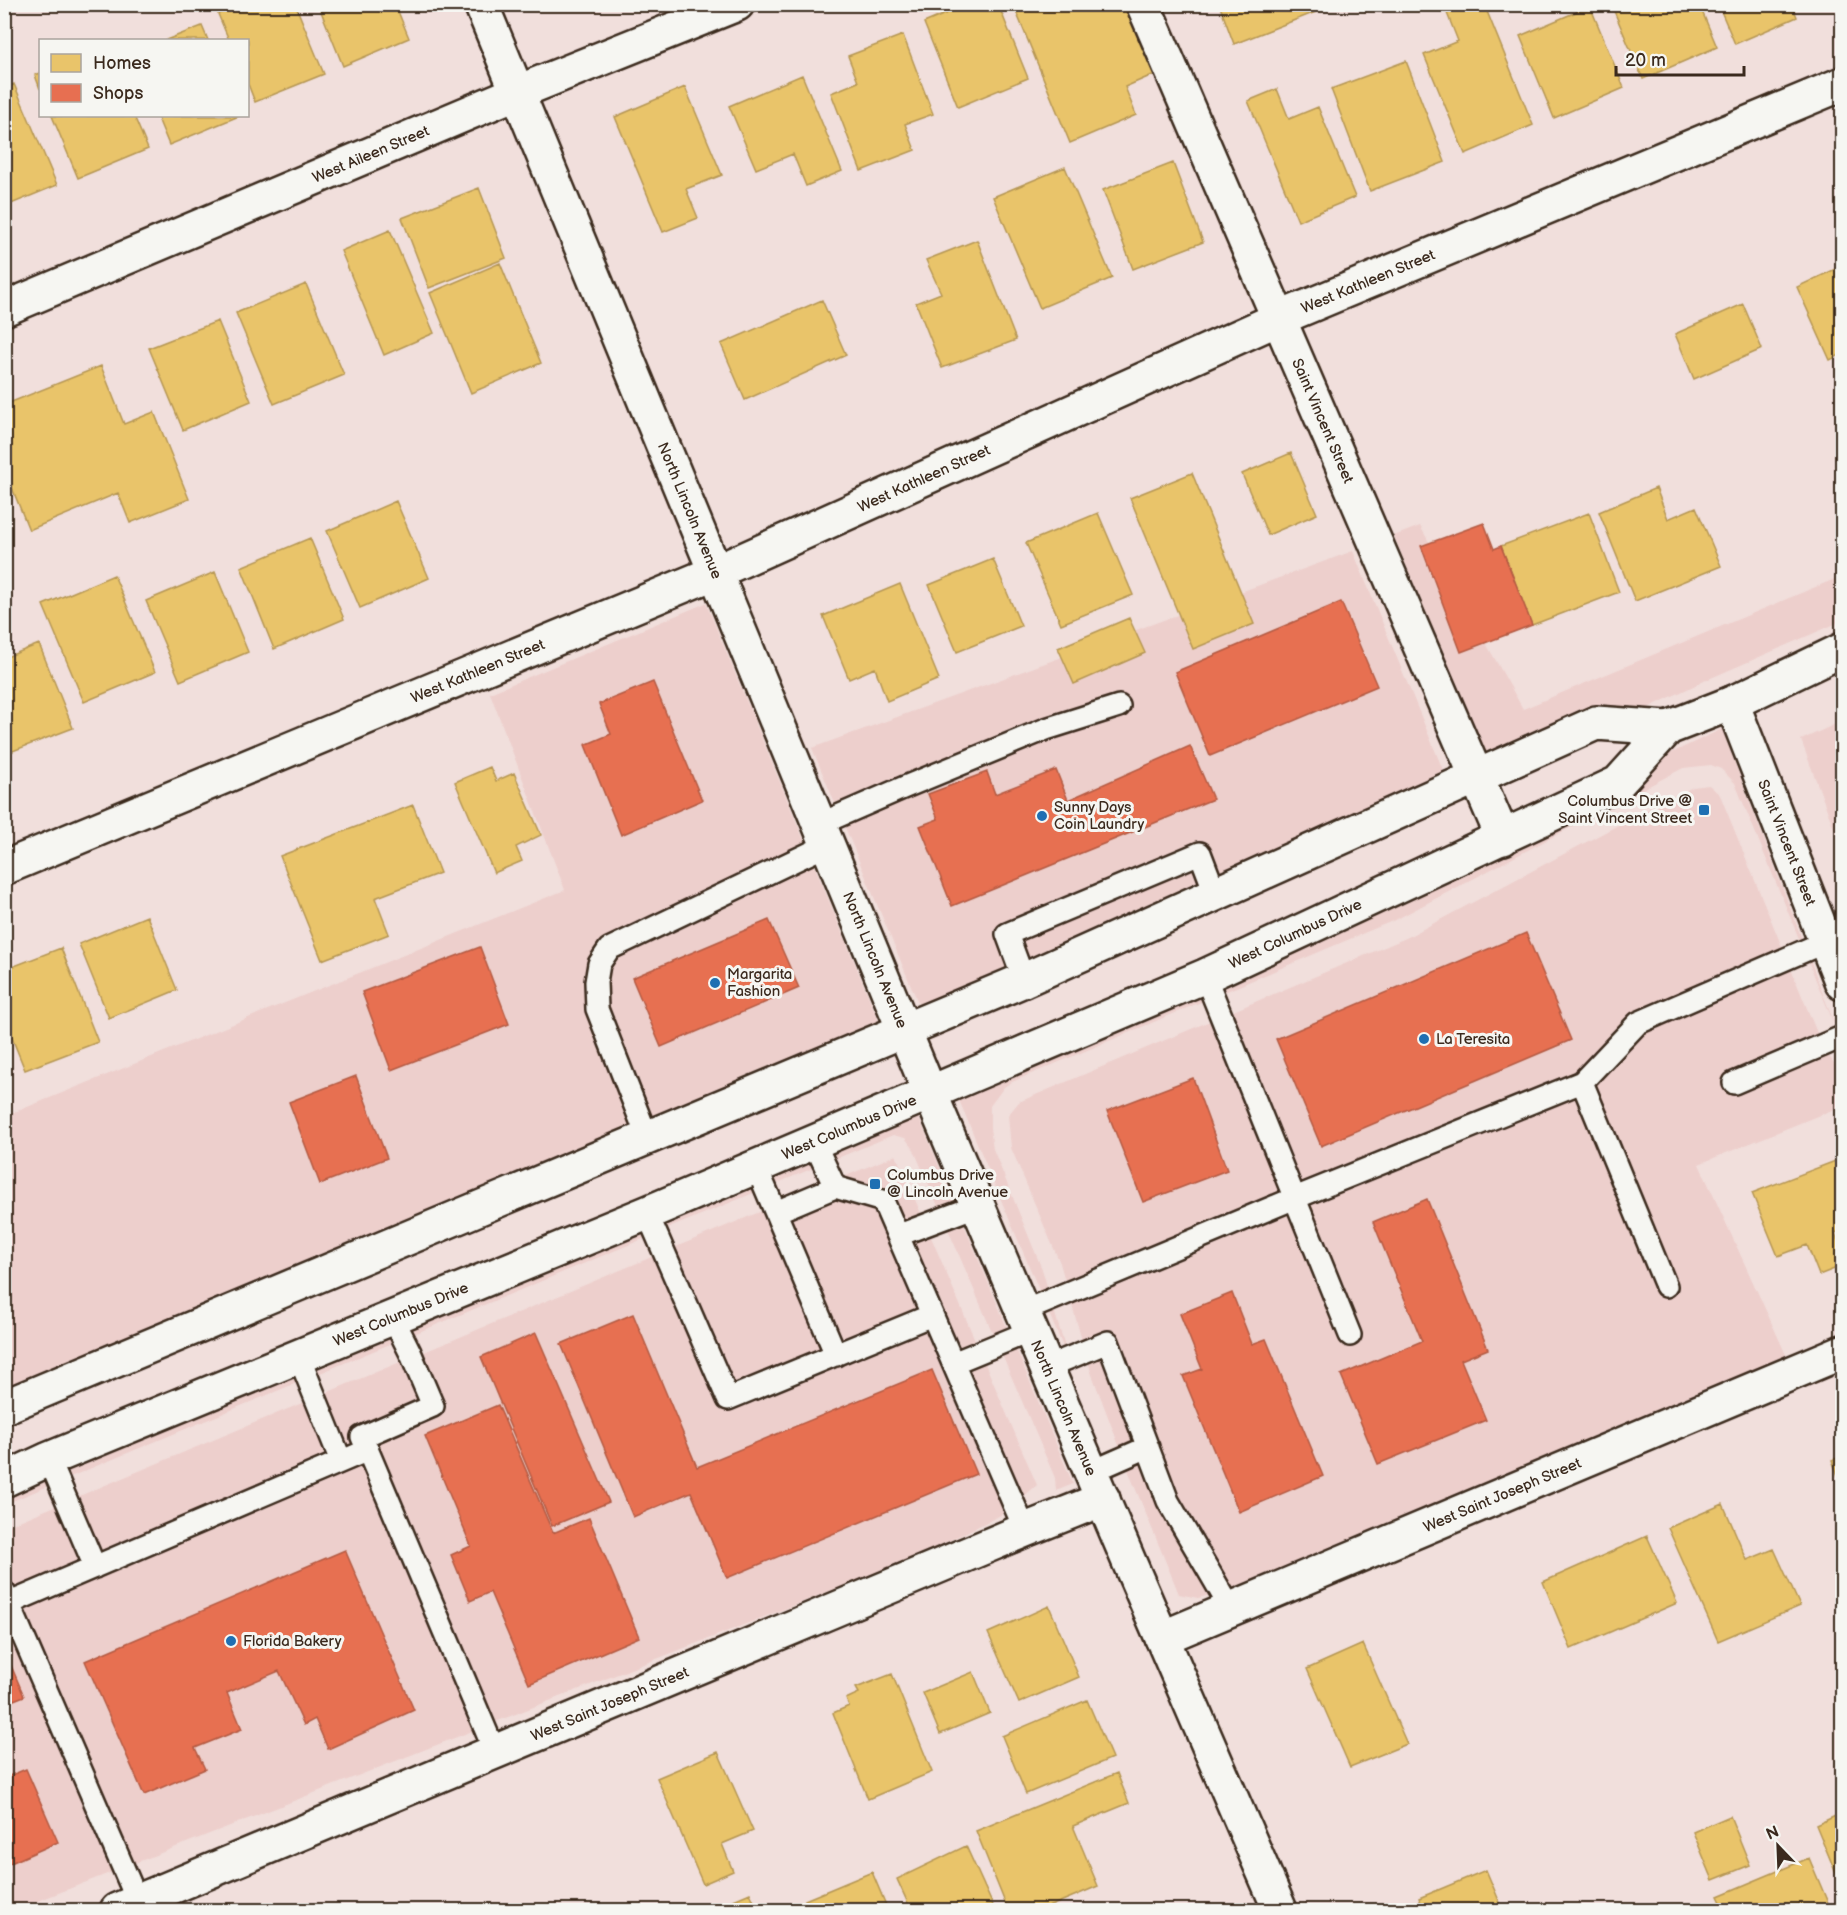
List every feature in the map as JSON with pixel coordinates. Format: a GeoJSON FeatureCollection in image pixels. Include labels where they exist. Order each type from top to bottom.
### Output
{"type":"FeatureCollection","features":[{"type":"Feature","properties":{"kind":"street","name":"North Lincoln Avenue"},"geometry":{"type":"LineString","coordinates":[[482,4],[930,1093],[980,1205],[1097,1486],[1280,1911]]}},
{"type":"Feature","properties":{"kind":"street","name":"West Aileen Street"},"geometry":{"type":"LineString","coordinates":[[4,309],[518,92],[737,4]]}},
{"type":"Feature","properties":{"kind":"street","name":"Saint Vincent Street"},"geometry":{"type":"LineString","coordinates":[[1143,4],[1503,838]]}},
{"type":"Feature","properties":{"kind":"street","name":"West Kathleen Street"},"geometry":{"type":"LineString","coordinates":[[4,868],[716,572],[1280,318],[1842,84]]}},
{"type":"Feature","properties":{"kind":"street","name":"West Columbus Drive"},"geometry":{"type":"LineString","coordinates":[[4,1407],[1024,980],[1596,723],[1668,728],[1732,703],[1842,650]]}},
{"type":"Feature","properties":{"kind":"street","name":"Saint Vincent Street"},"geometry":{"type":"LineString","coordinates":[[1732,703],[1842,982]]}},
{"type":"Feature","properties":{"kind":"street","name":"West Columbus Drive"},"geometry":{"type":"LineString","coordinates":[[4,1480],[49,1459],[647,1213],[1205,976],[1618,783],[1668,728]]}},
{"type":"Feature","properties":{"kind":"street","name":"West Saint Joseph Street"},"geometry":{"type":"LineString","coordinates":[[1162,1638],[1842,1352]]}},
{"type":"Feature","properties":{"kind":"street","name":"West Saint Joseph Street"},"geometry":{"type":"LineString","coordinates":[[127,1906],[1025,1530],[1097,1486]]}},
{"type":"Feature","properties":{"kind":"lane"},"geometry":{"type":"LineString","coordinates":[[648,1138],[597,1009],[596,982],[599,964],[609,949],[824,834],[905,787],[1046,729],[1119,706]]}},
{"type":"Feature","properties":{"kind":"lane"},"geometry":{"type":"LineString","coordinates":[[1024,980],[1007,933],[1200,853],[1216,895]]}},
{"type":"Feature","properties":{"kind":"lane"},"geometry":{"type":"LineString","coordinates":[[953,1363],[1027,1321],[1295,1198],[1582,1082],[1638,1023],[1827,940]]}},
{"type":"Feature","properties":{"kind":"lane"},"geometry":{"type":"LineString","coordinates":[[1205,976],[1350,1335]]}},
{"type":"Feature","properties":{"kind":"lane"},"geometry":{"type":"LineString","coordinates":[[1734,1083],[1842,1037]]}},
{"type":"Feature","properties":{"kind":"lane"},"geometry":{"type":"LineString","coordinates":[[1582,1082],[1666,1286]]}},
{"type":"Feature","properties":{"kind":"lane"},"geometry":{"type":"LineString","coordinates":[[814,1142],[835,1186]]}},
{"type":"Feature","properties":{"kind":"lane"},"geometry":{"type":"LineString","coordinates":[[756,1166],[836,1355]]}},
{"type":"Feature","properties":{"kind":"lane"},"geometry":{"type":"LineString","coordinates":[[776,1212],[835,1186],[884,1201],[1025,1530]]}},
{"type":"Feature","properties":{"kind":"lane"},"geometry":{"type":"LineString","coordinates":[[899,1235],[980,1205]]}},
{"type":"Feature","properties":{"kind":"lane"},"geometry":{"type":"LineString","coordinates":[[647,1213],[728,1399],[932,1315]]}},
{"type":"Feature","properties":{"kind":"lane"},"geometry":{"type":"LineString","coordinates":[[393,1318],[433,1406],[362,1437],[495,1752]]}},
{"type":"Feature","properties":{"kind":"lane"},"geometry":{"type":"LineString","coordinates":[[1047,1367],[1108,1342],[1168,1501],[1231,1609]]}},
{"type":"Feature","properties":{"kind":"lane"},"geometry":{"type":"LineString","coordinates":[[299,1357],[341,1461]]}},
{"type":"Feature","properties":{"kind":"lane"},"geometry":{"type":"LineString","coordinates":[[1097,1486],[1148,1447]]}},
{"type":"Feature","properties":{"kind":"lane"},"geometry":{"type":"LineString","coordinates":[[127,1906],[7,1598],[95,1567],[368,1450]]}},
{"type":"Feature","properties":{"kind":"lane"},"geometry":{"type":"LineString","coordinates":[[49,1459],[95,1567]]}},
{"type":"Feature","properties":{"kind":"shaded area"},"geometry":{"type":"Polygon","coordinates":[[[1420,526],[1523,709],[1842,576],[1842,621],[1704,681],[1495,781],[1394,536],[1420,526]]]}},
{"type":"Feature","properties":{"kind":"shaded area"},"geometry":{"type":"Polygon","coordinates":[[[1353,551],[1455,799],[929,1029],[812,748],[1353,551]]]}},
{"type":"Feature","properties":{"kind":"shaded area"},"geometry":{"type":"Polygon","coordinates":[[[706,603],[889,1046],[5,1418],[5,1116],[565,890],[490,693],[706,603]]]}},
{"type":"Feature","properties":{"kind":"shaded area"},"geometry":{"type":"Polygon","coordinates":[[[1842,721],[1842,850],[1801,740],[1842,721]]]}},
{"type":"Feature","properties":{"kind":"shaded area"},"geometry":{"type":"Polygon","coordinates":[[[1722,729],[1841,1041],[1735,783],[1721,769],[1711,765],[1683,768],[1397,919],[1004,1087],[990,1106],[993,1149],[1042,1269],[1069,1361],[948,1074],[1515,827],[1722,729]]]}},
{"type":"Feature","properties":{"kind":"shaded area"},"geometry":{"type":"Polygon","coordinates":[[[1709,785],[1720,795],[1824,1050],[1842,1073],[1842,1106],[1699,1164],[1788,1359],[1235,1589],[1198,1598],[1179,1594],[1091,1372],[1060,1263],[1011,1148],[1008,1115],[1019,1102],[1406,938],[1652,807],[1693,787],[1709,785]]]}},
{"type":"Feature","properties":{"kind":"shaded area"},"geometry":{"type":"Polygon","coordinates":[[[908,1092],[1073,1484],[1056,1491],[1055,1478],[913,1148],[905,1138],[893,1135],[5,1504],[5,1473],[908,1092]]]}},
{"type":"Feature","properties":{"kind":"shaded area"},"geometry":{"type":"Polygon","coordinates":[[[896,1155],[1037,1485],[1003,1514],[912,1559],[15,1910],[5,1910],[5,1527],[896,1155]]]}},
{"type":"Feature","properties":{"kind":"building: Homes"},"geometry":{"type":"Polygon","coordinates":[[[240,4],[295,4],[324,74],[255,102],[249,87],[249,39],[229,39],[218,14],[240,4]]]}},
{"type":"Feature","properties":{"kind":"building: Homes"},"geometry":{"type":"Polygon","coordinates":[[[318,4],[395,4],[409,38],[343,66],[318,4]]]}},
{"type":"Feature","properties":{"kind":"building: Homes"},"geometry":{"type":"Polygon","coordinates":[[[969,4],[998,4],[1028,78],[958,107],[924,23],[969,4]]]}},
{"type":"Feature","properties":{"kind":"building: Homes"},"geometry":{"type":"Polygon","coordinates":[[[1013,4],[1129,4],[1157,73],[1125,87],[1136,115],[1070,143],[1013,4]]]}},
{"type":"Feature","properties":{"kind":"building: Homes"},"geometry":{"type":"Polygon","coordinates":[[[1219,4],[1336,4],[1234,44],[1219,4]]]}},
{"type":"Feature","properties":{"kind":"building: Homes"},"geometry":{"type":"Polygon","coordinates":[[[1454,4],[1484,4],[1533,125],[1465,154],[1424,55],[1458,41],[1445,8],[1454,4]]]}},
{"type":"Feature","properties":{"kind":"building: Homes"},"geometry":{"type":"Polygon","coordinates":[[[1611,4],[1699,4],[1717,47],[1643,79],[1611,4]]]}},
{"type":"Feature","properties":{"kind":"building: Homes"},"geometry":{"type":"Polygon","coordinates":[[[1718,4],[1792,4],[1797,17],[1735,44],[1718,4]]]}},
{"type":"Feature","properties":{"kind":"building: Homes"},"geometry":{"type":"Polygon","coordinates":[[[1590,6],[1624,88],[1554,118],[1520,36],[1590,6]]]}},
{"type":"Feature","properties":{"kind":"building: Homes"},"geometry":{"type":"Polygon","coordinates":[[[202,26],[208,39],[169,39],[202,26]]]}},
{"type":"Feature","properties":{"kind":"building: Homes"},"geometry":{"type":"Polygon","coordinates":[[[903,35],[933,114],[905,124],[915,150],[861,171],[831,93],[858,82],[848,56],[903,35]]]}},
{"type":"Feature","properties":{"kind":"building: Homes"},"geometry":{"type":"Polygon","coordinates":[[[1406,61],[1445,162],[1370,191],[1331,89],[1406,61]]]}},
{"type":"Feature","properties":{"kind":"building: Homes"},"geometry":{"type":"Polygon","coordinates":[[[39,73],[39,86],[35,75],[39,73]]]}},
{"type":"Feature","properties":{"kind":"building: Homes"},"geometry":{"type":"Polygon","coordinates":[[[802,75],[842,171],[806,186],[793,154],[756,169],[729,106],[802,75]]]}},
{"type":"Feature","properties":{"kind":"building: Homes"},"geometry":{"type":"Polygon","coordinates":[[[14,84],[57,185],[4,207],[4,88],[14,84]]]}},
{"type":"Feature","properties":{"kind":"building: Homes"},"geometry":{"type":"Polygon","coordinates":[[[685,87],[722,175],[686,189],[698,218],[663,232],[615,117],[685,87]]]}},
{"type":"Feature","properties":{"kind":"building: Homes"},"geometry":{"type":"Polygon","coordinates":[[[1277,89],[1289,119],[1318,107],[1355,197],[1298,221],[1248,101],[1277,89]]]}},
{"type":"Feature","properties":{"kind":"building: Homes"},"geometry":{"type":"Polygon","coordinates":[[[52,117],[134,117],[148,149],[78,178],[52,117]]]}},
{"type":"Feature","properties":{"kind":"building: Homes"},"geometry":{"type":"Polygon","coordinates":[[[157,117],[237,117],[169,145],[157,117]]]}},
{"type":"Feature","properties":{"kind":"building: Homes"},"geometry":{"type":"Polygon","coordinates":[[[1173,163],[1203,242],[1133,269],[1103,190],[1173,163]]]}},
{"type":"Feature","properties":{"kind":"building: Homes"},"geometry":{"type":"Polygon","coordinates":[[[1065,167],[1112,278],[1040,308],[993,197],[1065,167]]]}},
{"type":"Feature","properties":{"kind":"building: Homes"},"geometry":{"type":"Polygon","coordinates":[[[479,188],[506,258],[429,288],[402,218],[479,188]]]}},
{"type":"Feature","properties":{"kind":"building: Homes"},"geometry":{"type":"Polygon","coordinates":[[[390,230],[434,333],[384,355],[341,251],[390,230]]]}},
{"type":"Feature","properties":{"kind":"building: Homes"},"geometry":{"type":"Polygon","coordinates":[[[977,240],[1016,340],[942,368],[916,303],[941,293],[926,260],[977,240]]]}},
{"type":"Feature","properties":{"kind":"building: Homes"},"geometry":{"type":"Polygon","coordinates":[[[500,263],[541,363],[471,393],[430,293],[500,263]]]}},
{"type":"Feature","properties":{"kind":"building: Homes"},"geometry":{"type":"Polygon","coordinates":[[[1842,266],[1842,354],[1830,360],[1797,287],[1842,266]]]}},
{"type":"Feature","properties":{"kind":"building: Homes"},"geometry":{"type":"Polygon","coordinates":[[[306,284],[344,375],[274,404],[236,313],[306,284]]]}},
{"type":"Feature","properties":{"kind":"building: Homes"},"geometry":{"type":"Polygon","coordinates":[[[822,300],[846,355],[745,400],[721,344],[822,300]]]}},
{"type":"Feature","properties":{"kind":"building: Homes"},"geometry":{"type":"Polygon","coordinates":[[[1743,304],[1762,349],[1694,379],[1675,334],[1743,304]]]}},
{"type":"Feature","properties":{"kind":"building: Homes"},"geometry":{"type":"Polygon","coordinates":[[[218,321],[251,401],[183,430],[149,348],[218,321]]]}},
{"type":"Feature","properties":{"kind":"building: Homes"},"geometry":{"type":"Polygon","coordinates":[[[101,366],[124,424],[154,412],[189,499],[130,523],[118,493],[29,530],[4,468],[4,405],[101,366]]]}},
{"type":"Feature","properties":{"kind":"building: Homes"},"geometry":{"type":"Polygon","coordinates":[[[1291,453],[1317,514],[1268,535],[1242,474],[1291,453]]]}},
{"type":"Feature","properties":{"kind":"building: Homes"},"geometry":{"type":"Polygon","coordinates":[[[1192,473],[1254,624],[1193,649],[1130,498],[1192,473]]]}},
{"type":"Feature","properties":{"kind":"building: Homes"},"geometry":{"type":"Polygon","coordinates":[[[1656,488],[1668,519],[1696,507],[1721,566],[1635,601],[1599,512],[1656,488]]]}},
{"type":"Feature","properties":{"kind":"building: Homes"},"geometry":{"type":"Polygon","coordinates":[[[396,501],[429,578],[360,608],[327,531],[396,501]]]}},
{"type":"Feature","properties":{"kind":"building: Homes"},"geometry":{"type":"Polygon","coordinates":[[[1098,513],[1133,595],[1061,624],[1026,543],[1098,513]]]}},
{"type":"Feature","properties":{"kind":"building: Homes"},"geometry":{"type":"Polygon","coordinates":[[[1589,513],[1619,592],[1532,625],[1501,546],[1589,513]]]}},
{"type":"Feature","properties":{"kind":"building: Homes"},"geometry":{"type":"Polygon","coordinates":[[[310,538],[344,619],[274,649],[241,567],[310,538]]]}},
{"type":"Feature","properties":{"kind":"building: Homes"},"geometry":{"type":"Polygon","coordinates":[[[993,559],[1021,626],[957,652],[929,585],[993,559]]]}},
{"type":"Feature","properties":{"kind":"building: Homes"},"geometry":{"type":"Polygon","coordinates":[[[215,572],[248,652],[180,681],[146,601],[215,572]]]}},
{"type":"Feature","properties":{"kind":"building: Homes"},"geometry":{"type":"Polygon","coordinates":[[[114,575],[155,672],[84,702],[43,605],[114,575]]]}},
{"type":"Feature","properties":{"kind":"building: Homes"},"geometry":{"type":"Polygon","coordinates":[[[900,584],[939,679],[887,701],[875,668],[849,679],[823,616],[900,584]]]}},
{"type":"Feature","properties":{"kind":"building: Homes"},"geometry":{"type":"Polygon","coordinates":[[[1129,618],[1145,653],[1074,684],[1058,648],[1129,618]]]}},
{"type":"Feature","properties":{"kind":"building: Homes"},"geometry":{"type":"Polygon","coordinates":[[[39,644],[73,728],[5,754],[4,658],[39,644]]]}},
{"type":"Feature","properties":{"kind":"building: Homes"},"geometry":{"type":"Polygon","coordinates":[[[490,767],[496,781],[514,773],[541,835],[516,847],[522,861],[494,873],[455,782],[490,767]]]}},
{"type":"Feature","properties":{"kind":"building: Homes"},"geometry":{"type":"Polygon","coordinates":[[[413,805],[440,873],[375,898],[389,934],[322,960],[280,856],[413,805]]]}},
{"type":"Feature","properties":{"kind":"building: Homes"},"geometry":{"type":"Polygon","coordinates":[[[147,916],[177,990],[109,1018],[79,944],[147,916]]]}},
{"type":"Feature","properties":{"kind":"building: Homes"},"geometry":{"type":"Polygon","coordinates":[[[61,948],[98,1042],[25,1070],[4,1018],[4,970],[61,948]]]}},
{"type":"Feature","properties":{"kind":"building: Homes"},"geometry":{"type":"Polygon","coordinates":[[[1838,1160],[1842,1170],[1842,1230],[1835,1233],[1842,1252],[1842,1266],[1819,1275],[1807,1245],[1778,1256],[1752,1193],[1838,1160]]]}},
{"type":"Feature","properties":{"kind":"building: Homes"},"geometry":{"type":"Polygon","coordinates":[[[1842,1456],[1842,1486],[1832,1460],[1842,1456]]]}},
{"type":"Feature","properties":{"kind":"building: Homes"},"geometry":{"type":"Polygon","coordinates":[[[1723,1504],[1747,1560],[1774,1549],[1800,1606],[1718,1641],[1668,1528],[1723,1504]]]}},
{"type":"Feature","properties":{"kind":"building: Homes"},"geometry":{"type":"Polygon","coordinates":[[[1647,1536],[1677,1603],[1571,1649],[1543,1582],[1647,1536]]]}},
{"type":"Feature","properties":{"kind":"building: Homes"},"geometry":{"type":"Polygon","coordinates":[[[1049,1606],[1079,1677],[1019,1703],[988,1633],[1049,1606]]]}},
{"type":"Feature","properties":{"kind":"building: Homes"},"geometry":{"type":"Polygon","coordinates":[[[1363,1644],[1407,1744],[1350,1767],[1307,1669],[1363,1644]]]}},
{"type":"Feature","properties":{"kind":"building: Homes"},"geometry":{"type":"Polygon","coordinates":[[[973,1672],[990,1713],[940,1734],[923,1693],[973,1672]]]}},
{"type":"Feature","properties":{"kind":"building: Homes"},"geometry":{"type":"Polygon","coordinates":[[[892,1674],[932,1772],[868,1799],[833,1713],[849,1706],[846,1699],[859,1693],[856,1688],[892,1674]]]}},
{"type":"Feature","properties":{"kind":"building: Homes"},"geometry":{"type":"Polygon","coordinates":[[[1087,1700],[1112,1758],[1026,1794],[1002,1736],[1087,1700]]]}},
{"type":"Feature","properties":{"kind":"building: Homes"},"geometry":{"type":"Polygon","coordinates":[[[718,1752],[753,1831],[722,1844],[733,1871],[703,1884],[657,1778],[718,1752]]]}},
{"type":"Feature","properties":{"kind":"building: Homes"},"geometry":{"type":"Polygon","coordinates":[[[1117,1773],[1129,1803],[1073,1826],[1098,1886],[1041,1910],[1008,1910],[976,1831],[1117,1773]]]}},
{"type":"Feature","properties":{"kind":"building: Homes"},"geometry":{"type":"Polygon","coordinates":[[[1842,1813],[1842,1888],[1816,1825],[1842,1813]]]}},
{"type":"Feature","properties":{"kind":"building: Homes"},"geometry":{"type":"Polygon","coordinates":[[[1730,1816],[1750,1865],[1713,1880],[1693,1832],[1730,1816]]]}},
{"type":"Feature","properties":{"kind":"building: Homes"},"geometry":{"type":"Polygon","coordinates":[[[966,1846],[995,1910],[911,1910],[897,1879],[966,1846]]]}},
{"type":"Feature","properties":{"kind":"building: Homes"},"geometry":{"type":"Polygon","coordinates":[[[1809,1858],[1831,1910],[1725,1910],[1718,1896],[1809,1858]]]}},
{"type":"Feature","properties":{"kind":"building: Homes"},"geometry":{"type":"Polygon","coordinates":[[[1486,1870],[1503,1910],[1424,1910],[1419,1898],[1486,1870]]]}},
{"type":"Feature","properties":{"kind":"building: Homes"},"geometry":{"type":"Polygon","coordinates":[[[872,1872],[888,1910],[810,1910],[805,1900],[872,1872]]]}},
{"type":"Feature","properties":{"kind":"building: Homes"},"geometry":{"type":"Polygon","coordinates":[[[750,1893],[758,1910],[710,1910],[750,1893]]]}},
{"type":"Feature","properties":{"kind":"building: Shops"},"geometry":{"type":"Polygon","coordinates":[[[1484,523],[1494,549],[1501,546],[1532,625],[1461,652],[1421,546],[1484,523]]]}},
{"type":"Feature","properties":{"kind":"building: Shops"},"geometry":{"type":"Polygon","coordinates":[[[1341,602],[1377,686],[1210,756],[1175,672],[1341,602]]]}},
{"type":"Feature","properties":{"kind":"building: Shops"},"geometry":{"type":"Polygon","coordinates":[[[653,682],[702,800],[621,835],[585,745],[611,734],[599,704],[653,682]]]}},
{"type":"Feature","properties":{"kind":"building: Shops"},"geometry":{"type":"Polygon","coordinates":[[[1190,746],[1213,799],[952,906],[920,826],[938,819],[928,794],[987,772],[995,794],[1056,770],[1068,800],[1190,746]]]}},
{"type":"Feature","properties":{"kind":"building: Shops","name":"Margarita Fashion"},"geometry":{"type":"Polygon","coordinates":[[[769,920],[799,988],[661,1047],[632,978],[769,920]]]}},
{"type":"Feature","properties":{"kind":"building: Shops","name":"La Teresita"},"geometry":{"type":"Polygon","coordinates":[[[1526,933],[1571,1040],[1321,1146],[1276,1039],[1526,933]]]}},
{"type":"Feature","properties":{"kind":"building: Shops"},"geometry":{"type":"Polygon","coordinates":[[[480,947],[509,1024],[391,1070],[362,992],[480,947]]]}},
{"type":"Feature","properties":{"kind":"building: Shops"},"geometry":{"type":"Polygon","coordinates":[[[356,1076],[387,1158],[320,1184],[289,1102],[356,1076]]]}},
{"type":"Feature","properties":{"kind":"building: Shops"},"geometry":{"type":"Polygon","coordinates":[[[1193,1078],[1227,1170],[1143,1202],[1107,1111],[1193,1078]]]}},
{"type":"Feature","properties":{"kind":"building: Shops"},"geometry":{"type":"Polygon","coordinates":[[[1427,1199],[1488,1349],[1461,1360],[1486,1420],[1378,1464],[1341,1375],[1422,1341],[1373,1222],[1427,1199]]]}},
{"type":"Feature","properties":{"kind":"building: Shops"},"geometry":{"type":"Polygon","coordinates":[[[1232,1293],[1252,1344],[1266,1339],[1323,1476],[1239,1512],[1183,1376],[1202,1369],[1180,1314],[1232,1293]]]}},
{"type":"Feature","properties":{"kind":"building: Shops"},"geometry":{"type":"Polygon","coordinates":[[[633,1314],[697,1467],[932,1370],[976,1474],[727,1578],[691,1492],[633,1517],[561,1344],[633,1314]]]}},
{"type":"Feature","properties":{"kind":"building: Shops"},"geometry":{"type":"Polygon","coordinates":[[[536,1333],[609,1502],[552,1526],[481,1357],[536,1333]]]}},
{"type":"Feature","properties":{"kind":"building: Shops"},"geometry":{"type":"Polygon","coordinates":[[[498,1405],[553,1533],[589,1518],[639,1637],[529,1684],[490,1592],[470,1601],[451,1555],[471,1546],[425,1436],[498,1405]]]}},
{"type":"Feature","properties":{"kind":"building: Shops"},"geometry":{"type":"Polygon","coordinates":[[[345,1550],[414,1710],[328,1749],[315,1719],[304,1725],[279,1671],[227,1693],[242,1729],[195,1748],[205,1769],[144,1795],[85,1661],[345,1550]]]}},
{"type":"Feature","properties":{"kind":"building: Shops"},"geometry":{"type":"Polygon","coordinates":[[[4,1649],[24,1696],[4,1704],[4,1649]]]}},
{"type":"Feature","properties":{"kind":"building: Shops"},"geometry":{"type":"Polygon","coordinates":[[[26,1769],[58,1842],[4,1866],[4,1778],[26,1769]]]}},
{"type":"Feature","properties":{"kind":"place","name":"Columbus Drive @ Saint Vincent Street"},"geometry":{"type":"Point","coordinates":[1704,810]}},
{"type":"Feature","properties":{"kind":"place","name":"Sunny Days Coin Laundry"},"geometry":{"type":"Point","coordinates":[1042,816]}},
{"type":"Feature","properties":{"kind":"place","name":"Margarita Fashion"},"geometry":{"type":"Point","coordinates":[715,983]}},
{"type":"Feature","properties":{"kind":"place","name":"La Teresita"},"geometry":{"type":"Point","coordinates":[1424,1039]}},
{"type":"Feature","properties":{"kind":"place","name":"Columbus Drive @ Lincoln Avenue"},"geometry":{"type":"Point","coordinates":[875,1184]}},
{"type":"Feature","properties":{"kind":"place","name":"Florida Bakery"},"geometry":{"type":"Point","coordinates":[231,1641]}}]}
